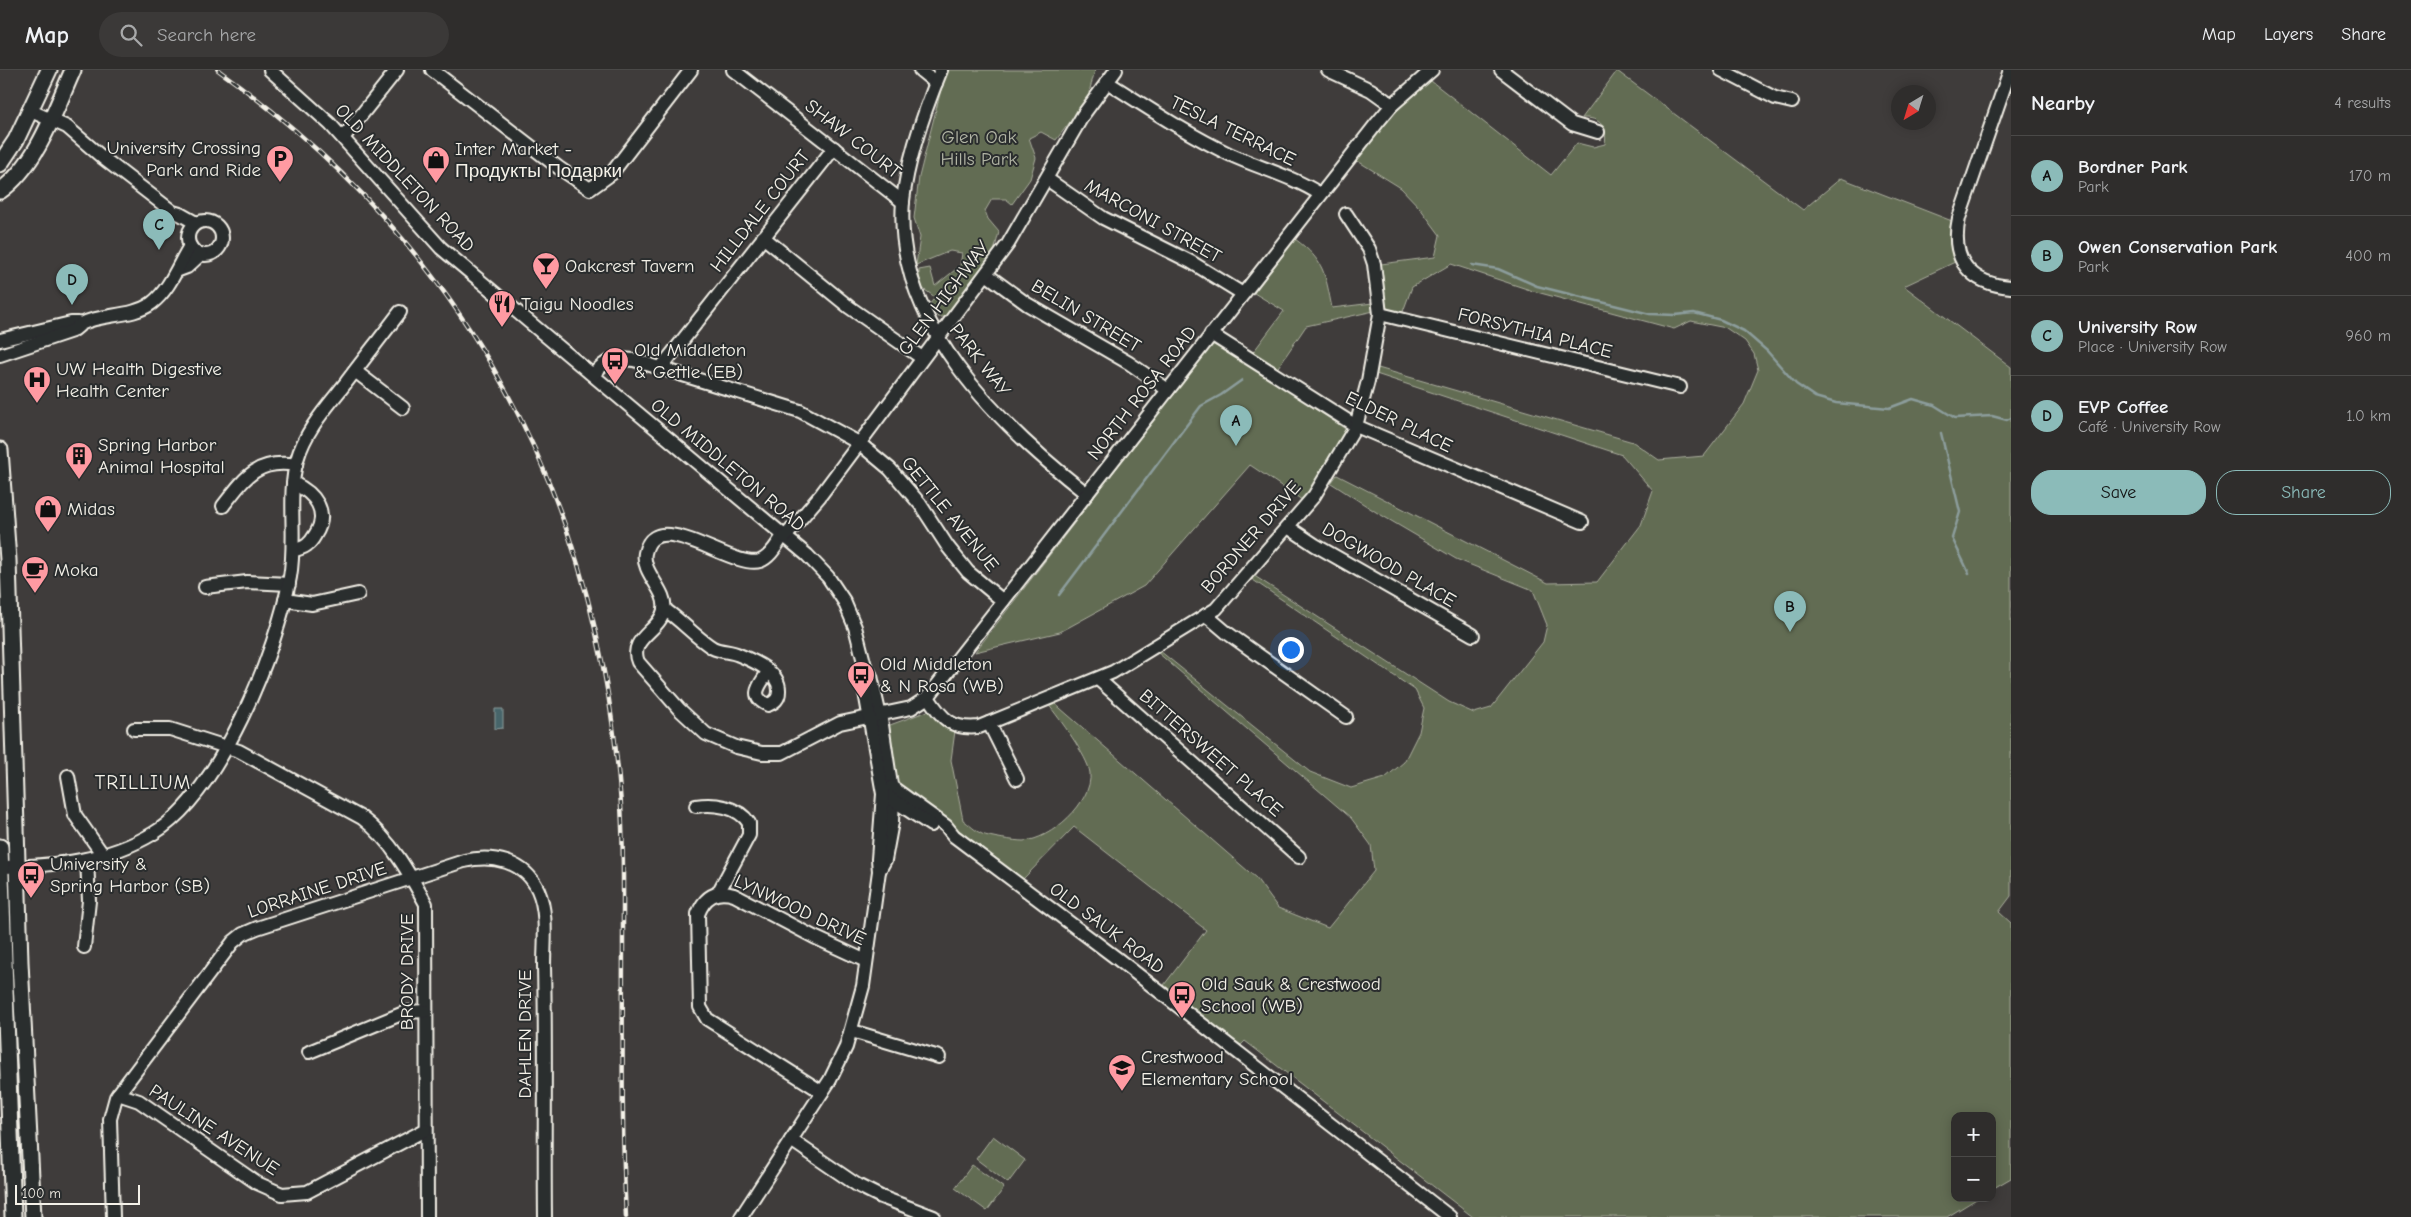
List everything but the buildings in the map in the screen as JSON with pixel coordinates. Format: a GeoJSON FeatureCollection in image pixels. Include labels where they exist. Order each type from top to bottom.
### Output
{"type":"FeatureCollection","features":[{"type":"Feature","properties":{"kind":"main road"},"geometry":{"type":"LineString","coordinates":[[0,164],[9,153],[31,111],[49,70]]}},
{"type":"Feature","properties":{"kind":"main road"},"geometry":{"type":"LineString","coordinates":[[0,191],[24,170],[73,70]]}},
{"type":"Feature","properties":{"kind":"main road"},"geometry":{"type":"LineString","coordinates":[[0,450],[6,514],[4,560],[12,661],[20,947],[33,1217]]}},
{"type":"Feature","properties":{"kind":"main road"},"geometry":{"type":"LineString","coordinates":[[0,498],[6,514]]}},
{"type":"Feature","properties":{"kind":"main road"},"geometry":{"type":"LineString","coordinates":[[0,634],[5,654],[12,661]]}},
{"type":"Feature","properties":{"kind":"main road"},"geometry":{"type":"LineString","coordinates":[[0,847],[2,947],[13,1217]]}},
{"type":"Feature","properties":{"kind":"main road"},"geometry":{"type":"LineString","coordinates":[[12,1178],[23,1184],[27,1217]]}},
{"type":"Feature","properties":{"kind":"street","name":"OLD MIDDLETON ROAD"},"geometry":{"type":"LineString","coordinates":[[270,70],[343,138],[441,248],[819,566],[836,588],[850,613],[865,666],[862,675],[875,717],[889,793],[892,822],[885,860],[879,871]]}},
{"type":"Feature","properties":{"kind":"street"},"geometry":{"type":"LineString","coordinates":[[343,138],[397,70]]}},
{"type":"Feature","properties":{"kind":"street"},"geometry":{"type":"LineString","coordinates":[[432,70],[559,168],[590,189],[611,174],[691,70]]}},
{"type":"Feature","properties":{"kind":"street","name":"SHAW COURT"},"geometry":{"type":"LineString","coordinates":[[733,70],[903,202]]}},
{"type":"Feature","properties":{"kind":"street"},"geometry":{"type":"LineString","coordinates":[[920,70],[936,83]]}},
{"type":"Feature","properties":{"kind":"street","name":"PARK WAY"},"geometry":{"type":"LineString","coordinates":[[941,70],[911,163],[903,202],[904,229],[911,279],[919,302],[938,338],[995,410],[1048,461],[1087,494]]}},
{"type":"Feature","properties":{"kind":"street","name":"GLEN HIGHWAY"},"geometry":{"type":"LineString","coordinates":[[664,609],[663,601],[644,558],[647,545],[654,537],[674,535],[727,556],[752,562],[765,558],[820,496],[1008,244],[1079,122],[1096,97],[1105,76],[1116,70]]}},
{"type":"Feature","properties":{"kind":"street"},"geometry":{"type":"LineString","coordinates":[[1328,70],[1370,90],[1392,105]]}},
{"type":"Feature","properties":{"kind":"street","name":"NORTH ROSA ROAD"},"geometry":{"type":"LineString","coordinates":[[664,609],[659,620],[637,646],[636,657],[641,666],[679,709],[706,734],[751,752],[782,753],[840,723],[911,708],[928,697],[1320,194],[1392,105],[1432,70]]}},
{"type":"Feature","properties":{"kind":"street"},"geometry":{"type":"LineString","coordinates":[[1501,70],[1572,124],[1598,132]]}},
{"type":"Feature","properties":{"kind":"street"},"geometry":{"type":"LineString","coordinates":[[1721,70],[1775,98],[1792,102]]}},
{"type":"Feature","properties":{"kind":"street"},"geometry":{"type":"LineString","coordinates":[[2010,70],[1959,218],[1955,239],[1959,256],[1973,274],[1992,285],[2011,287]]}},
{"type":"Feature","properties":{"kind":"street","name":"TESLA TERRACE"},"geometry":{"type":"LineString","coordinates":[[1105,76],[1170,124],[1232,155],[1286,176],[1320,194]]}},
{"type":"Feature","properties":{"kind":"street"},"geometry":{"type":"LineString","coordinates":[[31,111],[67,127],[102,158],[173,212],[176,220],[192,228],[210,221],[218,227],[222,236],[220,245],[214,252],[195,250]]}},
{"type":"Feature","properties":{"kind":"street","name":"HILLDALE COURT"},"geometry":{"type":"LineString","coordinates":[[660,369],[834,148]]}},
{"type":"Feature","properties":{"kind":"street","name":"MARCONI STREET"},"geometry":{"type":"LineString","coordinates":[[1047,179],[1103,218],[1192,262],[1243,294]]}},
{"type":"Feature","properties":{"kind":"street","name":"BORDNER DRIVE"},"geometry":{"type":"LineString","coordinates":[[928,697],[940,714],[959,727],[979,727],[1098,679],[1132,661],[1216,608],[1288,527],[1314,496],[1356,426],[1368,381],[1380,314],[1374,264],[1369,249],[1346,214]]}},
{"type":"Feature","properties":{"kind":"street"},"geometry":{"type":"LineString","coordinates":[[0,355],[70,332],[82,324],[145,307],[159,296],[179,270],[187,267],[195,250],[192,228]]}},
{"type":"Feature","properties":{"kind":"street"},"geometry":{"type":"LineString","coordinates":[[763,237],[849,308],[922,358]]}},
{"type":"Feature","properties":{"kind":"street","name":"BELIN STREET"},"geometry":{"type":"LineString","coordinates":[[986,274],[1027,304],[1129,363],[1168,390]]}},
{"type":"Feature","properties":{"kind":"street"},"geometry":{"type":"LineString","coordinates":[[1,867],[59,864],[87,859],[141,841],[172,819],[212,770],[226,747],[266,662],[285,600],[294,550],[293,483],[296,464],[314,424],[400,312]]}},
{"type":"Feature","properties":{"kind":"street","name":"FORSYTHIA PLACE"},"geometry":{"type":"LineString","coordinates":[[1380,314],[1680,387]]}},
{"type":"Feature","properties":{"kind":"street"},"geometry":{"type":"LineString","coordinates":[[0,340],[71,323],[82,324]]}},
{"type":"Feature","properties":{"kind":"street","name":"ELDER PLACE"},"geometry":{"type":"LineString","coordinates":[[1211,334],[1356,426],[1582,522]]}},
{"type":"Feature","properties":{"kind":"street","name":"GETTLE AVENUE"},"geometry":{"type":"LineString","coordinates":[[593,375],[606,361],[612,359],[634,360],[800,411],[859,443],[890,469],[908,490],[968,572],[1003,601]]}},
{"type":"Feature","properties":{"kind":"street"},"geometry":{"type":"LineString","coordinates":[[355,371],[403,408]]}},
{"type":"Feature","properties":{"kind":"street"},"geometry":{"type":"LineString","coordinates":[[223,506],[248,476],[257,470],[274,463],[296,464]]}},
{"type":"Feature","properties":{"kind":"street"},"geometry":{"type":"LineString","coordinates":[[293,483],[303,488],[313,497],[319,504],[322,515],[321,526],[310,542],[304,548],[294,550]]}},
{"type":"Feature","properties":{"kind":"street","name":"DOGWOOD PLACE"},"geometry":{"type":"LineString","coordinates":[[1288,527],[1315,545],[1472,635]]}},
{"type":"Feature","properties":{"kind":"street"},"geometry":{"type":"LineString","coordinates":[[205,587],[247,582],[288,584]]}},
{"type":"Feature","properties":{"kind":"street"},"geometry":{"type":"LineString","coordinates":[[285,600],[312,604],[358,594]]}},
{"type":"Feature","properties":{"kind":"street"},"geometry":{"type":"LineString","coordinates":[[664,609],[715,648],[730,651],[760,664],[768,672]]}},
{"type":"Feature","properties":{"kind":"street"},"geometry":{"type":"LineString","coordinates":[[1206,615],[1346,717]]}},
{"type":"Feature","properties":{"kind":"street","name":"BITTERSWEET PLACE"},"geometry":{"type":"LineString","coordinates":[[1098,679],[1299,857]]}},
{"type":"Feature","properties":{"kind":"street"},"geometry":{"type":"LineString","coordinates":[[989,723],[1017,779]]}},
{"type":"Feature","properties":{"kind":"street","name":"BRODY DRIVE"},"geometry":{"type":"LineString","coordinates":[[134,729],[170,729],[238,751],[362,818],[376,830],[412,878],[426,904],[425,1130],[427,1217]]}},
{"type":"Feature","properties":{"kind":"street"},"geometry":{"type":"LineString","coordinates":[[68,776],[75,815],[103,855]]}},
{"type":"Feature","properties":{"kind":"street","name":"OLD MIDDLETON ROAD"},"geometry":{"type":"LineString","coordinates":[[741,1217],[822,1092],[842,1058],[852,1031],[866,961],[879,871],[878,859],[889,793]]}},
{"type":"Feature","properties":{"kind":"street","name":"OLD SAUK ROAD"},"geometry":{"type":"LineString","coordinates":[[889,793],[914,815],[942,832],[954,836]]}},
{"type":"Feature","properties":{"kind":"street","name":"OLD SAUK ROAD"},"geometry":{"type":"LineString","coordinates":[[889,793],[946,826],[954,836],[1099,945],[1450,1217]]}},
{"type":"Feature","properties":{"kind":"street"},"geometry":{"type":"LineString","coordinates":[[696,806],[723,806],[743,816],[749,823],[749,835],[718,893],[705,900],[698,914],[700,1006],[703,1013],[715,1024],[822,1092]]}},
{"type":"Feature","properties":{"kind":"street"},"geometry":{"type":"LineString","coordinates":[[892,822],[905,815],[914,815]]}},
{"type":"Feature","properties":{"kind":"street"},"geometry":{"type":"LineString","coordinates":[[84,947],[89,902],[87,859]]}},
{"type":"Feature","properties":{"kind":"street","name":"LORRAINE DRIVE"},"geometry":{"type":"LineString","coordinates":[[113,1217],[110,1118],[112,1105],[162,1034],[238,937],[257,928],[473,859],[500,859],[512,864]]}},
{"type":"Feature","properties":{"kind":"street","name":"DAHLEN DRIVE"},"geometry":{"type":"LineString","coordinates":[[512,864],[533,881],[538,889],[544,914],[545,1217]]}},
{"type":"Feature","properties":{"kind":"street","name":"LYNWOOD DRIVE"},"geometry":{"type":"LineString","coordinates":[[718,893],[734,895],[814,937],[866,961]]}},
{"type":"Feature","properties":{"kind":"street"},"geometry":{"type":"LineString","coordinates":[[2,947],[20,947]]}},
{"type":"Feature","properties":{"kind":"street"},"geometry":{"type":"LineString","coordinates":[[309,1052],[406,1012],[426,1011]]}},
{"type":"Feature","properties":{"kind":"street"},"geometry":{"type":"LineString","coordinates":[[852,1031],[939,1057]]}},
{"type":"Feature","properties":{"kind":"street","name":"PAULINE AVENUE"},"geometry":{"type":"LineString","coordinates":[[118,1094],[139,1101],[257,1183],[282,1194],[307,1192],[425,1130]]}},
{"type":"Feature","properties":{"kind":"street"},"geometry":{"type":"LineString","coordinates":[[791,1140],[857,1185],[880,1197],[934,1217]]}},
{"type":"Feature","properties":{"kind":"green space","name":"Glen Oak Hills Park"},"geometry":{"type":"Polygon","coordinates":[[[946,70],[1095,70],[1087,100],[1056,140],[1041,132],[1029,138],[1036,158],[1030,179],[1012,204],[1006,199],[992,199],[985,211],[988,219],[999,232],[994,252],[947,317],[938,317],[930,304],[935,297],[919,286],[919,270],[930,268],[935,286],[960,266],[962,253],[950,251],[916,265],[920,237],[914,218],[919,177],[946,70]]]}},
{"type":"Feature","properties":{"kind":"green space"},"geometry":{"type":"Polygon","coordinates":[[[1617,71],[1803,210],[1841,178],[1952,221],[1950,244],[1955,262],[1904,286],[2011,367],[2011,896],[1999,912],[2011,923],[2011,1178],[1996,1187],[1996,1112],[1951,1112],[1951,1202],[1971,1202],[1947,1217],[1473,1217],[1245,1041],[1241,1045],[1164,985],[1206,930],[1074,827],[1023,879],[898,784],[896,780],[888,728],[890,725],[928,711],[931,712],[944,725],[955,731],[951,760],[963,820],[982,834],[1002,839],[1023,841],[1046,834],[1068,818],[1078,807],[1085,796],[1090,773],[1079,748],[1048,704],[1053,702],[1256,878],[1278,908],[1328,928],[1374,871],[1371,845],[1351,818],[1157,652],[1160,651],[1310,772],[1351,788],[1385,778],[1404,762],[1419,732],[1424,708],[1415,690],[1250,578],[1253,575],[1449,702],[1474,713],[1491,708],[1543,642],[1547,625],[1533,590],[1456,559],[1331,483],[1337,475],[1548,583],[1597,582],[1641,525],[1653,491],[1622,455],[1376,374],[1378,368],[1633,442],[1659,460],[1704,456],[1744,404],[1758,370],[1754,354],[1745,341],[1726,328],[1691,321],[1674,329],[1533,291],[1451,264],[1412,287],[1401,317],[1388,311],[1386,306],[1381,264],[1435,257],[1440,235],[1420,208],[1401,188],[1356,160],[1398,109],[1431,81],[1551,175],[1577,143],[1593,147],[1605,144],[1604,128],[1601,124],[1594,119],[1582,118],[1617,71]]]}},
{"type":"Feature","properties":{"kind":"green space"},"geometry":{"type":"Polygon","coordinates":[[[1295,239],[1312,254],[1322,269],[1332,308],[1373,303],[1374,311],[1306,326],[1270,379],[1347,430],[1316,481],[1302,500],[1250,465],[1144,586],[1060,632],[975,652],[1212,344],[1245,363],[1284,311],[1254,293],[1295,239]]]}},
{"type":"Feature","properties":{"kind":"green space"},"geometry":{"type":"Polygon","coordinates":[[[993,1136],[1025,1160],[1008,1183],[976,1159],[993,1136]]]}},
{"type":"Feature","properties":{"kind":"green space"},"geometry":{"type":"Polygon","coordinates":[[[972,1165],[1004,1188],[987,1211],[955,1188],[972,1165]]]}},
{"type":"Feature","properties":{"kind":"water"},"geometry":{"type":"Polygon","coordinates":[[[495,709],[503,709],[503,728],[495,729],[495,709]]]}},
{"type":"Feature","properties":{"kind":"waterway"},"geometry":{"type":"LineString","coordinates":[[1472,265],[1498,269],[1537,286],[1650,314],[1675,315],[1694,313],[1721,320],[1744,331],[1767,351],[1796,384],[1815,397],[1836,403],[1889,408],[1913,399],[1934,405],[1955,418],[1992,416],[2007,420],[2011,418]]}},
{"type":"Feature","properties":{"kind":"waterway"},"geometry":{"type":"LineString","coordinates":[[1059,595],[1201,406],[1242,380]]}},
{"type":"Feature","properties":{"kind":"waterway"},"geometry":{"type":"LineString","coordinates":[[1941,433],[1960,512],[1952,538],[1969,573]]}},
{"type":"Feature","properties":{"kind":"railway"},"geometry":{"type":"LineString","coordinates":[[218,70],[305,139],[381,214],[447,296],[502,384],[547,478],[582,577],[606,682],[620,792],[623,860],[623,1109],[626,1217]]}},
{"type":"Feature","properties":{"kind":"place","name":"University Crossing Park and Ride"},"geometry":{"type":"Point","coordinates":[280,183]}},
{"type":"Feature","properties":{"kind":"place","name":"Inter Market - Продукты Подарки"},"geometry":{"type":"Point","coordinates":[436,184]}},
{"type":"Feature","properties":{"kind":"place","name":"University Row"},"geometry":{"type":"Point","coordinates":[159,250]}},
{"type":"Feature","properties":{"kind":"place","name":"Oakcrest Tavern"},"geometry":{"type":"Point","coordinates":[546,290]}},
{"type":"Feature","properties":{"kind":"place","name":"EVP Coffee"},"geometry":{"type":"Point","coordinates":[72,305]}},
{"type":"Feature","properties":{"kind":"place","name":"Taigu Noodles"},"geometry":{"type":"Point","coordinates":[502,328]}},
{"type":"Feature","properties":{"kind":"place","name":"Old Middleton & Gettle (EB)"},"geometry":{"type":"Point","coordinates":[615,385]}},
{"type":"Feature","properties":{"kind":"place","name":"UW Health Digestive Health Center"},"geometry":{"type":"Point","coordinates":[37,404]}},
{"type":"Feature","properties":{"kind":"place","name":"Bordner Park"},"geometry":{"type":"Point","coordinates":[1236,446]}},
{"type":"Feature","properties":{"kind":"place","name":"Spring Harbor Animal Hospital"},"geometry":{"type":"Point","coordinates":[79,480]}},
{"type":"Feature","properties":{"kind":"place","name":"Midas"},"geometry":{"type":"Point","coordinates":[48,533]}},
{"type":"Feature","properties":{"kind":"place","name":"Moka"},"geometry":{"type":"Point","coordinates":[35,594]}},
{"type":"Feature","properties":{"kind":"place","name":"Owen Conservation Park"},"geometry":{"type":"Point","coordinates":[1790,632]}},
{"type":"Feature","properties":{"kind":"place","name":"Old Middleton & N Rosa (WB)"},"geometry":{"type":"Point","coordinates":[861,699]}},
{"type":"Feature","properties":{"kind":"place","name":"University & Spring Harbor (SB)"},"geometry":{"type":"Point","coordinates":[31,899]}},
{"type":"Feature","properties":{"kind":"place","name":"Old Sauk & Crestwood School (WB)"},"geometry":{"type":"Point","coordinates":[1182,1019]}},
{"type":"Feature","properties":{"kind":"place","name":"Crestwood Elementary School"},"geometry":{"type":"Point","coordinates":[1122,1092]}},
{"type":"Feature","properties":{"kind":"district","name":"TRILLIUM"},"geometry":{"type":"Point","coordinates":[143,782]}}]}
